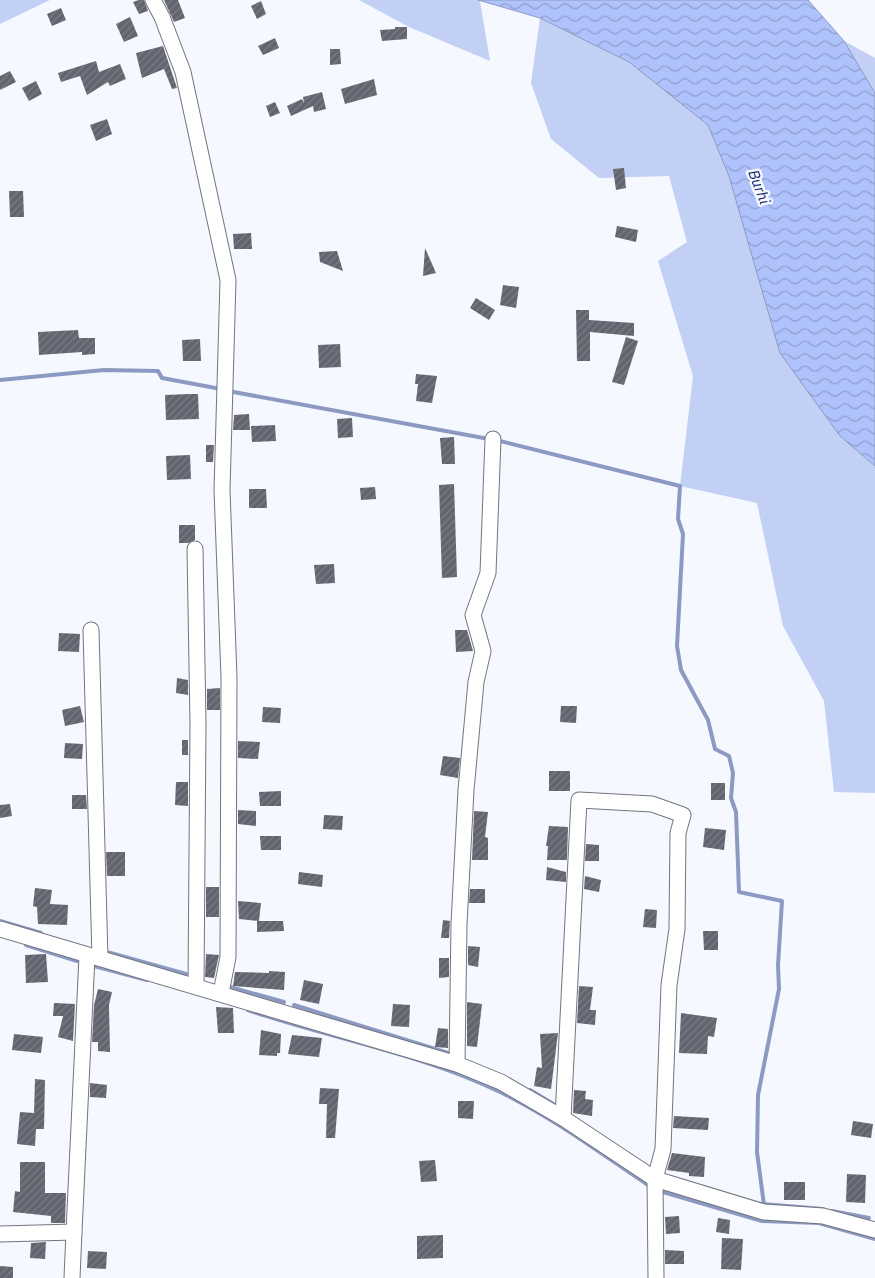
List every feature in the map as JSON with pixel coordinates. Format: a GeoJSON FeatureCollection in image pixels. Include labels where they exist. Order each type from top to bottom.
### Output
{"type":"FeatureCollection","features":[{"type":"Feature","properties":{"kind":"street"},"geometry":{"type":"LineString","coordinates":[[153,0],[162,17],[183,72],[228,280],[222,490],[229,677],[228,948],[221,992]]}},
{"type":"Feature","properties":{"kind":"street"},"geometry":{"type":"LineString","coordinates":[[456,1064],[459,924],[466,790],[476,682],[483,651],[474,615],[488,572],[493,439]]}},
{"type":"Feature","properties":{"kind":"street"},"geometry":{"type":"LineString","coordinates":[[195,550],[198,723],[196,985]]}},
{"type":"Feature","properties":{"kind":"street"},"geometry":{"type":"LineString","coordinates":[[72,1278],[93,957],[91,630]]}},
{"type":"Feature","properties":{"kind":"street"},"geometry":{"type":"LineString","coordinates":[[562,1118],[579,800],[652,804],[683,815],[678,833],[677,929],[669,985],[663,1149],[655,1179],[656,1278]]}},
{"type":"Feature","properties":{"kind":"street"},"geometry":{"type":"LineString","coordinates":[[0,929],[221,992],[456,1064],[501,1082],[562,1118],[655,1179],[764,1212],[822,1216],[875,1230]]}},
{"type":"Feature","properties":{"kind":"street"},"geometry":{"type":"LineString","coordinates":[[0,1234],[74,1232]]}},
{"type":"Feature","properties":{"kind":"shaded area"},"geometry":{"type":"Polygon","coordinates":[[[0,0],[50,0],[0,24],[0,0]]]}},
{"type":"Feature","properties":{"kind":"shaded area"},"geometry":{"type":"Polygon","coordinates":[[[359,0],[478,0],[480,1],[490,61],[409,27],[359,0]]]}},
{"type":"Feature","properties":{"kind":"shaded area"},"geometry":{"type":"Polygon","coordinates":[[[540,18],[629,62],[708,125],[840,436],[875,466],[875,793],[834,792],[824,701],[783,626],[757,503],[680,486],[693,376],[658,261],[687,242],[669,176],[599,178],[551,139],[531,83],[540,18]]]}},
{"type":"Feature","properties":{"kind":"shaded area"},"geometry":{"type":"Polygon","coordinates":[[[844,41],[875,58],[875,93],[844,41]]]}},
{"type":"Feature","properties":{"kind":"water","name":"Burhi"},"geometry":{"type":"Polygon","coordinates":[[[478,0],[808,0],[844,41],[875,93],[875,466],[840,436],[780,353],[729,176],[708,125],[629,62],[540,18],[478,0]]]}},
{"type":"Feature","properties":{"kind":"building"},"geometry":{"type":"Polygon","coordinates":[[[144,0],[148,11],[139,14],[133,2],[144,0]]]}},
{"type":"Feature","properties":{"kind":"building"},"geometry":{"type":"Polygon","coordinates":[[[164,0],[178,0],[185,18],[174,22],[164,0]]]}},
{"type":"Feature","properties":{"kind":"building"},"geometry":{"type":"Polygon","coordinates":[[[261,1],[266,14],[257,19],[251,6],[261,1]]]}},
{"type":"Feature","properties":{"kind":"building"},"geometry":{"type":"Polygon","coordinates":[[[61,8],[66,20],[52,26],[47,14],[61,8]]]}},
{"type":"Feature","properties":{"kind":"building"},"geometry":{"type":"Polygon","coordinates":[[[130,17],[138,36],[124,42],[116,24],[130,17]]]}},
{"type":"Feature","properties":{"kind":"building"},"geometry":{"type":"Polygon","coordinates":[[[395,27],[407,27],[407,39],[382,41],[380,30],[395,29],[395,27]]]}},
{"type":"Feature","properties":{"kind":"building"},"geometry":{"type":"Polygon","coordinates":[[[275,38],[279,48],[263,55],[258,46],[275,38]]]}},
{"type":"Feature","properties":{"kind":"building"},"geometry":{"type":"Polygon","coordinates":[[[163,46],[177,88],[172,89],[164,69],[142,78],[136,53],[163,46]]]}},
{"type":"Feature","properties":{"kind":"building"},"geometry":{"type":"Polygon","coordinates":[[[330,49],[340,49],[341,64],[330,65],[330,49]]]}},
{"type":"Feature","properties":{"kind":"building"},"geometry":{"type":"Polygon","coordinates":[[[96,61],[99,72],[120,64],[126,79],[110,86],[108,82],[87,95],[80,76],[61,82],[58,73],[96,61]]]}},
{"type":"Feature","properties":{"kind":"building"},"geometry":{"type":"Polygon","coordinates":[[[10,71],[16,82],[0,90],[0,76],[10,71]]]}},
{"type":"Feature","properties":{"kind":"building"},"geometry":{"type":"Polygon","coordinates":[[[374,79],[377,95],[345,104],[341,89],[374,79]]]}},
{"type":"Feature","properties":{"kind":"building"},"geometry":{"type":"Polygon","coordinates":[[[36,81],[42,94],[29,101],[22,88],[36,81]]]}},
{"type":"Feature","properties":{"kind":"building"},"geometry":{"type":"Polygon","coordinates":[[[322,92],[326,109],[314,112],[313,106],[291,116],[287,106],[302,99],[304,103],[303,97],[322,92]]]}},
{"type":"Feature","properties":{"kind":"building"},"geometry":{"type":"Polygon","coordinates":[[[275,102],[280,113],[270,117],[266,106],[275,102]]]}},
{"type":"Feature","properties":{"kind":"building"},"geometry":{"type":"Polygon","coordinates":[[[107,119],[112,134],[96,141],[90,125],[107,119]]]}},
{"type":"Feature","properties":{"kind":"building"},"geometry":{"type":"Polygon","coordinates":[[[624,168],[626,188],[616,190],[613,169],[624,168]]]}},
{"type":"Feature","properties":{"kind":"building"},"geometry":{"type":"Polygon","coordinates":[[[9,191],[23,191],[24,217],[10,217],[9,191]]]}},
{"type":"Feature","properties":{"kind":"building"},"geometry":{"type":"Polygon","coordinates":[[[617,226],[638,230],[636,242],[615,237],[617,226]]]}},
{"type":"Feature","properties":{"kind":"building"},"geometry":{"type":"Polygon","coordinates":[[[251,233],[252,249],[234,249],[233,234],[251,233]]]}},
{"type":"Feature","properties":{"kind":"building"},"geometry":{"type":"Polygon","coordinates":[[[425,248],[436,273],[423,276],[425,248]]]}},
{"type":"Feature","properties":{"kind":"building"},"geometry":{"type":"Polygon","coordinates":[[[337,251],[343,271],[320,262],[319,252],[337,251]]]}},
{"type":"Feature","properties":{"kind":"building"},"geometry":{"type":"Polygon","coordinates":[[[503,285],[519,287],[516,308],[500,305],[503,285]]]}},
{"type":"Feature","properties":{"kind":"building"},"geometry":{"type":"Polygon","coordinates":[[[476,298],[495,310],[489,320],[470,308],[476,298]]]}},
{"type":"Feature","properties":{"kind":"building"},"geometry":{"type":"Polygon","coordinates":[[[576,310],[589,310],[589,320],[634,323],[634,336],[590,332],[590,361],[577,361],[576,310]]]}},
{"type":"Feature","properties":{"kind":"building"},"geometry":{"type":"Polygon","coordinates":[[[78,330],[79,338],[95,338],[95,354],[82,355],[82,352],[39,355],[38,332],[78,330]]]}},
{"type":"Feature","properties":{"kind":"building"},"geometry":{"type":"Polygon","coordinates":[[[626,337],[638,341],[624,385],[612,382],[626,337]]]}},
{"type":"Feature","properties":{"kind":"building"},"geometry":{"type":"Polygon","coordinates":[[[200,339],[201,361],[183,361],[182,340],[200,339]]]}},
{"type":"Feature","properties":{"kind":"building"},"geometry":{"type":"Polygon","coordinates":[[[340,344],[341,367],[319,368],[318,345],[340,344]]]}},
{"type":"Feature","properties":{"kind":"building"},"geometry":{"type":"Polygon","coordinates":[[[416,374],[437,376],[432,403],[416,401],[418,384],[415,384],[416,374]]]}},
{"type":"Feature","properties":{"kind":"building"},"geometry":{"type":"Polygon","coordinates":[[[198,394],[199,419],[166,420],[165,395],[198,394]]]}},
{"type":"Feature","properties":{"kind":"building"},"geometry":{"type":"Polygon","coordinates":[[[249,414],[250,430],[233,430],[234,415],[249,414]]]}},
{"type":"Feature","properties":{"kind":"building"},"geometry":{"type":"Polygon","coordinates":[[[352,418],[353,437],[338,438],[337,419],[352,418]]]}},
{"type":"Feature","properties":{"kind":"building"},"geometry":{"type":"Polygon","coordinates":[[[275,425],[276,441],[252,442],[251,426],[275,425]]]}},
{"type":"Feature","properties":{"kind":"building"},"geometry":{"type":"Polygon","coordinates":[[[454,437],[455,464],[442,464],[440,438],[454,437]]]}},
{"type":"Feature","properties":{"kind":"building"},"geometry":{"type":"Polygon","coordinates":[[[206,445],[214,445],[213,462],[206,462],[206,445]]]}},
{"type":"Feature","properties":{"kind":"building"},"geometry":{"type":"Polygon","coordinates":[[[190,455],[191,479],[167,480],[166,456],[190,455]]]}},
{"type":"Feature","properties":{"kind":"building"},"geometry":{"type":"Polygon","coordinates":[[[454,484],[457,577],[442,578],[439,485],[454,484]]]}},
{"type":"Feature","properties":{"kind":"building"},"geometry":{"type":"Polygon","coordinates":[[[375,487],[376,499],[361,500],[360,488],[375,487]]]}},
{"type":"Feature","properties":{"kind":"building"},"geometry":{"type":"Polygon","coordinates":[[[249,489],[266,489],[267,508],[249,508],[249,489]]]}},
{"type":"Feature","properties":{"kind":"building"},"geometry":{"type":"Polygon","coordinates":[[[179,525],[195,525],[195,540],[188,543],[179,543],[179,525]]]}},
{"type":"Feature","properties":{"kind":"building"},"geometry":{"type":"Polygon","coordinates":[[[334,564],[335,583],[316,584],[314,565],[334,564]]]}},
{"type":"Feature","properties":{"kind":"building"},"geometry":{"type":"Polygon","coordinates":[[[455,630],[467,630],[473,651],[456,652],[455,630]]]}},
{"type":"Feature","properties":{"kind":"building"},"geometry":{"type":"Polygon","coordinates":[[[59,633],[80,634],[79,652],[58,651],[59,633]]]}},
{"type":"Feature","properties":{"kind":"building"},"geometry":{"type":"Polygon","coordinates":[[[177,678],[188,680],[188,695],[176,693],[177,678]]]}},
{"type":"Feature","properties":{"kind":"building"},"geometry":{"type":"Polygon","coordinates":[[[220,688],[220,710],[207,710],[207,689],[220,688]]]}},
{"type":"Feature","properties":{"kind":"building"},"geometry":{"type":"Polygon","coordinates":[[[80,706],[84,722],[65,726],[62,710],[80,706]]]}},
{"type":"Feature","properties":{"kind":"building"},"geometry":{"type":"Polygon","coordinates":[[[561,706],[577,706],[576,723],[560,722],[561,706]]]}},
{"type":"Feature","properties":{"kind":"building"},"geometry":{"type":"Polygon","coordinates":[[[263,707],[281,708],[280,723],[262,722],[263,707]]]}},
{"type":"Feature","properties":{"kind":"building"},"geometry":{"type":"Polygon","coordinates":[[[182,740],[188,740],[188,755],[182,755],[182,740]]]}},
{"type":"Feature","properties":{"kind":"building"},"geometry":{"type":"Polygon","coordinates":[[[238,741],[260,742],[258,759],[238,758],[238,741]]]}},
{"type":"Feature","properties":{"kind":"building"},"geometry":{"type":"Polygon","coordinates":[[[65,743],[83,744],[82,759],[64,758],[65,743]]]}},
{"type":"Feature","properties":{"kind":"building"},"geometry":{"type":"Polygon","coordinates":[[[443,756],[460,758],[458,778],[440,775],[443,756]]]}},
{"type":"Feature","properties":{"kind":"building"},"geometry":{"type":"Polygon","coordinates":[[[549,771],[570,771],[570,791],[549,791],[549,771]]]}},
{"type":"Feature","properties":{"kind":"building"},"geometry":{"type":"Polygon","coordinates":[[[176,782],[188,782],[188,806],[175,805],[176,782]]]}},
{"type":"Feature","properties":{"kind":"building"},"geometry":{"type":"Polygon","coordinates":[[[711,783],[725,783],[725,800],[711,800],[711,783]]]}},
{"type":"Feature","properties":{"kind":"building"},"geometry":{"type":"Polygon","coordinates":[[[281,791],[281,806],[260,806],[259,792],[281,791]]]}},
{"type":"Feature","properties":{"kind":"building"},"geometry":{"type":"Polygon","coordinates":[[[72,795],[86,795],[87,809],[72,809],[72,795]]]}},
{"type":"Feature","properties":{"kind":"building"},"geometry":{"type":"Polygon","coordinates":[[[10,804],[12,816],[0,818],[0,805],[10,804]]]}},
{"type":"Feature","properties":{"kind":"building"},"geometry":{"type":"Polygon","coordinates":[[[238,810],[256,811],[256,826],[238,824],[238,810]]]}},
{"type":"Feature","properties":{"kind":"building"},"geometry":{"type":"Polygon","coordinates":[[[474,811],[488,812],[485,837],[488,838],[488,860],[472,860],[474,811]]]}},
{"type":"Feature","properties":{"kind":"building"},"geometry":{"type":"Polygon","coordinates":[[[324,815],[343,816],[342,830],[323,829],[324,815]]]}},
{"type":"Feature","properties":{"kind":"building"},"geometry":{"type":"Polygon","coordinates":[[[549,826],[568,827],[567,860],[547,860],[548,846],[546,846],[549,826]]]}},
{"type":"Feature","properties":{"kind":"building"},"geometry":{"type":"Polygon","coordinates":[[[705,828],[726,830],[724,850],[703,847],[705,828]]]}},
{"type":"Feature","properties":{"kind":"building"},"geometry":{"type":"Polygon","coordinates":[[[260,836],[281,836],[281,850],[261,850],[260,836]]]}},
{"type":"Feature","properties":{"kind":"building"},"geometry":{"type":"Polygon","coordinates":[[[586,844],[599,845],[599,861],[585,861],[586,844]]]}},
{"type":"Feature","properties":{"kind":"building"},"geometry":{"type":"Polygon","coordinates":[[[106,852],[125,852],[125,876],[107,876],[106,852]]]}},
{"type":"Feature","properties":{"kind":"building"},"geometry":{"type":"Polygon","coordinates":[[[547,867],[566,872],[566,882],[546,880],[547,867]]]}},
{"type":"Feature","properties":{"kind":"building"},"geometry":{"type":"Polygon","coordinates":[[[299,872],[323,875],[322,887],[298,884],[299,872]]]}},
{"type":"Feature","properties":{"kind":"building"},"geometry":{"type":"Polygon","coordinates":[[[585,876],[601,880],[599,892],[584,889],[585,876]]]}},
{"type":"Feature","properties":{"kind":"building"},"geometry":{"type":"Polygon","coordinates":[[[206,887],[219,887],[219,917],[206,917],[206,887]]]}},
{"type":"Feature","properties":{"kind":"building"},"geometry":{"type":"Polygon","coordinates":[[[35,888],[52,890],[50,904],[68,905],[67,925],[38,924],[37,907],[33,906],[35,888]]]}},
{"type":"Feature","properties":{"kind":"building"},"geometry":{"type":"Polygon","coordinates":[[[470,889],[485,889],[485,903],[469,903],[470,889]]]}},
{"type":"Feature","properties":{"kind":"building"},"geometry":{"type":"Polygon","coordinates":[[[238,901],[261,903],[259,921],[239,919],[238,901]]]}},
{"type":"Feature","properties":{"kind":"building"},"geometry":{"type":"Polygon","coordinates":[[[645,909],[657,910],[656,928],[643,927],[645,909]]]}},
{"type":"Feature","properties":{"kind":"building"},"geometry":{"type":"Polygon","coordinates":[[[443,920],[450,921],[449,938],[441,938],[443,920]]]}},
{"type":"Feature","properties":{"kind":"building"},"geometry":{"type":"Polygon","coordinates":[[[257,921],[283,921],[284,931],[257,932],[257,921]]]}},
{"type":"Feature","properties":{"kind":"building"},"geometry":{"type":"Polygon","coordinates":[[[703,931],[718,931],[718,950],[704,950],[703,931]]]}},
{"type":"Feature","properties":{"kind":"building"},"geometry":{"type":"Polygon","coordinates":[[[468,946],[480,947],[478,967],[468,965],[468,946]]]}},
{"type":"Feature","properties":{"kind":"building"},"geometry":{"type":"Polygon","coordinates":[[[46,954],[48,982],[26,983],[25,955],[46,954]]]}},
{"type":"Feature","properties":{"kind":"building"},"geometry":{"type":"Polygon","coordinates":[[[206,954],[219,955],[214,978],[205,977],[206,954]]]}},
{"type":"Feature","properties":{"kind":"building"},"geometry":{"type":"Polygon","coordinates":[[[439,958],[449,958],[449,977],[439,978],[439,958]]]}},
{"type":"Feature","properties":{"kind":"building"},"geometry":{"type":"Polygon","coordinates":[[[269,971],[285,972],[284,990],[233,986],[235,972],[269,973],[269,971]]]}},
{"type":"Feature","properties":{"kind":"building"},"geometry":{"type":"Polygon","coordinates":[[[304,980],[323,984],[319,1004],[300,1000],[304,980]]]}},
{"type":"Feature","properties":{"kind":"building"},"geometry":{"type":"Polygon","coordinates":[[[579,986],[593,987],[590,1010],[596,1010],[595,1025],[577,1023],[579,986]]]}},
{"type":"Feature","properties":{"kind":"building"},"geometry":{"type":"Polygon","coordinates":[[[98,989],[112,992],[109,1005],[110,1052],[98,1051],[98,1042],[92,1042],[94,1005],[98,989]]]}},
{"type":"Feature","properties":{"kind":"building"},"geometry":{"type":"Polygon","coordinates":[[[467,1002],[482,1004],[477,1047],[467,1046],[467,1002]]]}},
{"type":"Feature","properties":{"kind":"building"},"geometry":{"type":"Polygon","coordinates":[[[54,1003],[75,1004],[73,1041],[58,1037],[63,1016],[53,1016],[54,1003]]]}},
{"type":"Feature","properties":{"kind":"building"},"geometry":{"type":"Polygon","coordinates":[[[393,1004],[410,1005],[409,1027],[391,1026],[393,1004]]]}},
{"type":"Feature","properties":{"kind":"building"},"geometry":{"type":"Polygon","coordinates":[[[216,1007],[233,1008],[234,1033],[218,1033],[216,1007]]]}},
{"type":"Feature","properties":{"kind":"building"},"geometry":{"type":"Polygon","coordinates":[[[681,1013],[717,1018],[714,1037],[708,1036],[707,1054],[679,1053],[681,1013]]]}},
{"type":"Feature","properties":{"kind":"building"},"geometry":{"type":"Polygon","coordinates":[[[438,1028],[448,1029],[448,1048],[435,1047],[438,1028]]]}},
{"type":"Feature","properties":{"kind":"building"},"geometry":{"type":"Polygon","coordinates":[[[261,1030],[281,1034],[280,1053],[277,1053],[277,1056],[259,1055],[261,1030]]]}},
{"type":"Feature","properties":{"kind":"building"},"geometry":{"type":"Polygon","coordinates":[[[558,1033],[551,1089],[534,1086],[537,1067],[542,1068],[540,1034],[558,1033]]]}},
{"type":"Feature","properties":{"kind":"building"},"geometry":{"type":"Polygon","coordinates":[[[14,1034],[43,1037],[41,1053],[12,1050],[14,1034]]]}},
{"type":"Feature","properties":{"kind":"building"},"geometry":{"type":"Polygon","coordinates":[[[292,1035],[322,1038],[319,1057],[288,1054],[292,1035]]]}},
{"type":"Feature","properties":{"kind":"building"},"geometry":{"type":"Polygon","coordinates":[[[35,1079],[45,1080],[44,1129],[36,1129],[35,1146],[17,1144],[20,1112],[34,1113],[35,1079]]]}},
{"type":"Feature","properties":{"kind":"building"},"geometry":{"type":"Polygon","coordinates":[[[90,1083],[107,1085],[106,1098],[90,1097],[90,1083]]]}},
{"type":"Feature","properties":{"kind":"building"},"geometry":{"type":"Polygon","coordinates":[[[320,1088],[339,1089],[335,1138],[326,1138],[327,1104],[319,1104],[320,1088]]]}},
{"type":"Feature","properties":{"kind":"building"},"geometry":{"type":"Polygon","coordinates":[[[574,1090],[586,1091],[585,1099],[593,1100],[592,1116],[573,1113],[574,1090]]]}},
{"type":"Feature","properties":{"kind":"building"},"geometry":{"type":"Polygon","coordinates":[[[458,1101],[474,1101],[473,1119],[458,1118],[458,1101]]]}},
{"type":"Feature","properties":{"kind":"building"},"geometry":{"type":"Polygon","coordinates":[[[674,1116],[709,1118],[708,1130],[673,1128],[674,1116]]]}},
{"type":"Feature","properties":{"kind":"building"},"geometry":{"type":"Polygon","coordinates":[[[853,1121],[873,1124],[871,1138],[851,1135],[853,1121]]]}},
{"type":"Feature","properties":{"kind":"building"},"geometry":{"type":"Polygon","coordinates":[[[672,1153],[705,1157],[704,1177],[689,1176],[689,1173],[667,1170],[672,1153]]]}},
{"type":"Feature","properties":{"kind":"building"},"geometry":{"type":"Polygon","coordinates":[[[435,1160],[437,1181],[421,1182],[419,1161],[435,1160]]]}},
{"type":"Feature","properties":{"kind":"building"},"geometry":{"type":"Polygon","coordinates":[[[20,1162],[45,1162],[45,1193],[66,1193],[65,1223],[51,1223],[51,1216],[13,1212],[15,1191],[20,1192],[20,1162]]]}},
{"type":"Feature","properties":{"kind":"building"},"geometry":{"type":"Polygon","coordinates":[[[847,1174],[866,1175],[865,1203],[846,1202],[847,1174]]]}},
{"type":"Feature","properties":{"kind":"building"},"geometry":{"type":"Polygon","coordinates":[[[784,1182],[805,1182],[805,1200],[784,1200],[784,1182]]]}},
{"type":"Feature","properties":{"kind":"building"},"geometry":{"type":"Polygon","coordinates":[[[679,1216],[680,1233],[666,1234],[665,1217],[679,1216]]]}},
{"type":"Feature","properties":{"kind":"building"},"geometry":{"type":"Polygon","coordinates":[[[718,1218],[730,1220],[729,1234],[716,1232],[718,1218]]]}},
{"type":"Feature","properties":{"kind":"building"},"geometry":{"type":"Polygon","coordinates":[[[443,1235],[443,1258],[417,1259],[417,1236],[443,1235]]]}},
{"type":"Feature","properties":{"kind":"building"},"geometry":{"type":"Polygon","coordinates":[[[722,1238],[743,1239],[741,1270],[721,1269],[722,1238]]]}},
{"type":"Feature","properties":{"kind":"building"},"geometry":{"type":"Polygon","coordinates":[[[46,1242],[45,1259],[30,1258],[31,1243],[46,1242]]]}},
{"type":"Feature","properties":{"kind":"building"},"geometry":{"type":"Polygon","coordinates":[[[665,1250],[684,1251],[684,1264],[665,1264],[665,1250]]]}},
{"type":"Feature","properties":{"kind":"building"},"geometry":{"type":"Polygon","coordinates":[[[88,1251],[107,1252],[106,1269],[87,1268],[88,1251]]]}},
{"type":"Feature","properties":{"kind":"building"},"geometry":{"type":"Polygon","coordinates":[[[0,1266],[13,1267],[13,1278],[0,1278],[0,1266]]]}},
{"type":"Feature","properties":{"kind":"waterway"},"geometry":{"type":"LineString","coordinates":[[0,380],[104,370],[158,371],[162,378],[221,389]]}},
{"type":"Feature","properties":{"kind":"waterway"},"geometry":{"type":"LineString","coordinates":[[228,391],[489,439]]}},
{"type":"Feature","properties":{"kind":"waterway"},"geometry":{"type":"LineString","coordinates":[[496,440],[680,486],[678,519],[683,534],[677,646],[681,670],[708,720],[715,749],[729,756],[733,773],[731,798],[736,812],[739,892],[782,901],[778,965],[779,989],[758,1095],[757,1152],[764,1205]]}},
{"type":"Feature","properties":{"kind":"waterway"},"geometry":{"type":"LineString","coordinates":[[0,921],[41,933]]}},
{"type":"Feature","properties":{"kind":"waterway"},"geometry":{"type":"LineString","coordinates":[[26,945],[77,961]]}},
{"type":"Feature","properties":{"kind":"waterway"},"geometry":{"type":"LineString","coordinates":[[107,952],[186,974]]}},
{"type":"Feature","properties":{"kind":"waterway"},"geometry":{"type":"LineString","coordinates":[[94,966],[147,980]]}},
{"type":"Feature","properties":{"kind":"waterway"},"geometry":{"type":"LineString","coordinates":[[230,987],[284,1002]]}},
{"type":"Feature","properties":{"kind":"waterway"},"geometry":{"type":"LineString","coordinates":[[294,1005],[448,1053]]}},
{"type":"Feature","properties":{"kind":"waterway"},"geometry":{"type":"LineString","coordinates":[[248,1010],[440,1067],[500,1092],[576,1136],[648,1185]]}},
{"type":"Feature","properties":{"kind":"waterway"},"geometry":{"type":"LineString","coordinates":[[530,1090],[560,1108]]}},
{"type":"Feature","properties":{"kind":"waterway"},"geometry":{"type":"LineString","coordinates":[[663,1192],[762,1221],[819,1223],[875,1239]]}},
{"type":"Feature","properties":{"kind":"waterway"},"geometry":{"type":"LineString","coordinates":[[763,1204],[823,1209]]}},
{"type":"Feature","properties":{"kind":"waterway"},"geometry":{"type":"LineString","coordinates":[[832,1211],[869,1218]]}}]}
